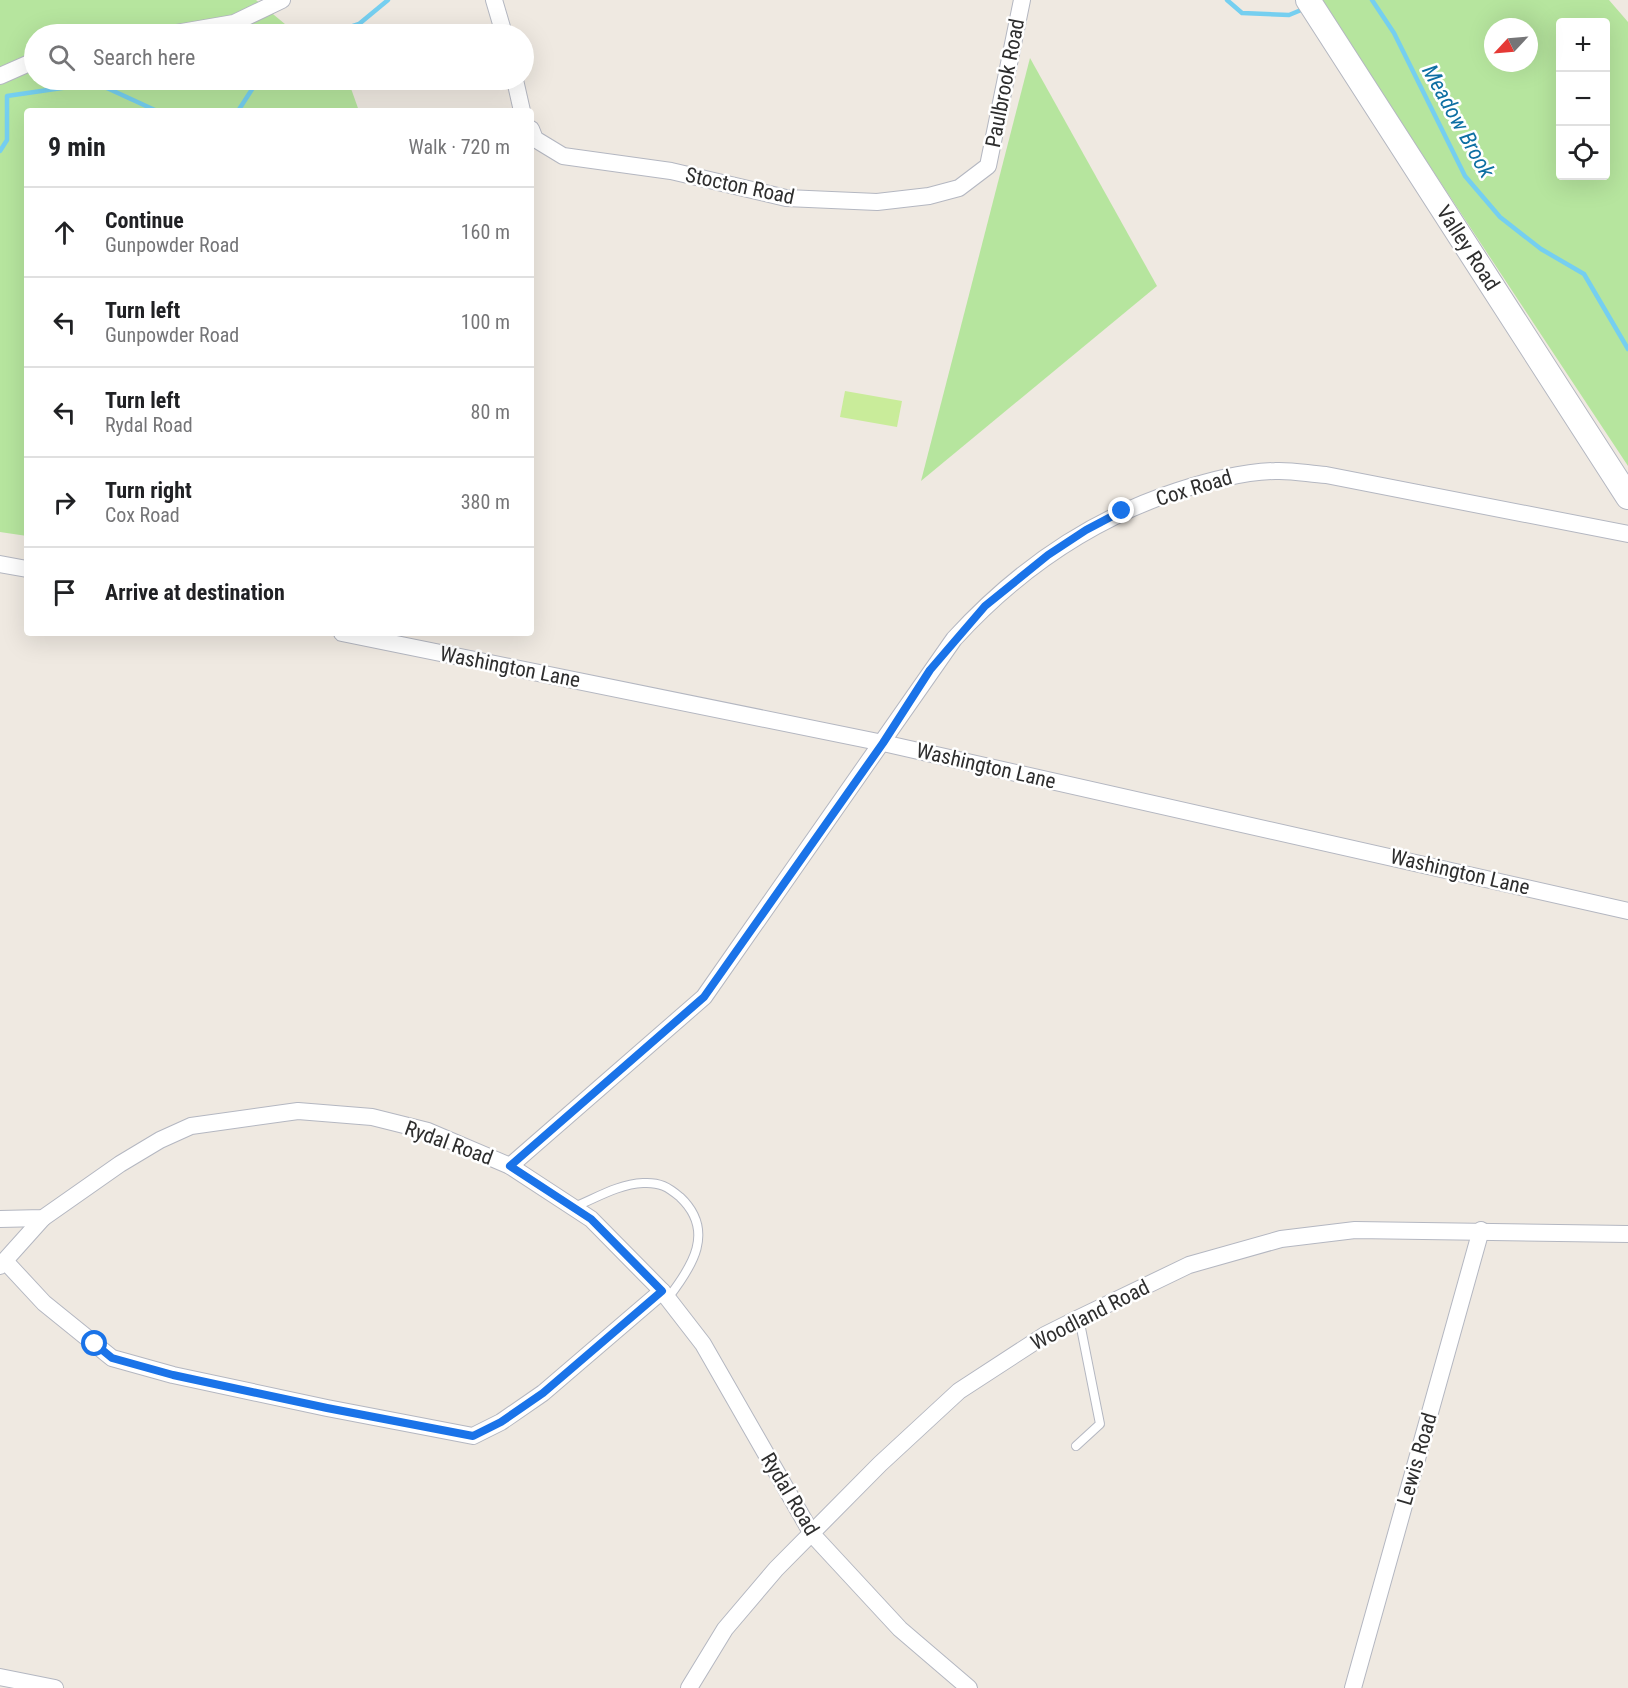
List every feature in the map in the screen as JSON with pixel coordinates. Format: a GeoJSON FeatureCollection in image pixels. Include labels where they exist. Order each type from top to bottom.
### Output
{"type":"FeatureCollection","features":[{"type":"Feature","properties":{"kind":"main road","name":"Valley Road"},"geometry":{"type":"LineString","coordinates":[[1314,10],[1628,497]]}},
{"type":"Feature","properties":{"kind":"street"},"geometry":{"type":"LineString","coordinates":[[228,24],[282,0]]}},
{"type":"Feature","properties":{"kind":"street"},"geometry":{"type":"LineString","coordinates":[[494,0],[501,24]]}},
{"type":"Feature","properties":{"kind":"street","name":"Paulbrook Road"},"geometry":{"type":"LineString","coordinates":[[988,166],[1022,0]]}},
{"type":"Feature","properties":{"kind":"street"},"geometry":{"type":"LineString","coordinates":[[0,76],[24,65]]}},
{"type":"Feature","properties":{"kind":"street"},"geometry":{"type":"LineString","coordinates":[[517,90],[521,108]]}},
{"type":"Feature","properties":{"kind":"street","name":"Stocton Road"},"geometry":{"type":"LineString","coordinates":[[534,135],[536,139],[563,156],[671,171],[786,198],[878,202],[929,196],[959,188],[988,166]]}},
{"type":"Feature","properties":{"kind":"street","name":"Cox Road"},"geometry":{"type":"LineString","coordinates":[[510,1166],[704,997],[954,639],[985,606],[1020,576],[1058,548],[1104,521],[1122,511],[1196,485],[1236,474],[1277,470],[1326,475],[1628,534]]}},
{"type":"Feature","properties":{"kind":"street"},"geometry":{"type":"LineString","coordinates":[[0,564],[24,568]]}},
{"type":"Feature","properties":{"kind":"street","name":"Washington Lane"},"geometry":{"type":"LineString","coordinates":[[357,636],[883,743],[1628,911]]}},
{"type":"Feature","properties":{"kind":"street","name":"Rydal Road"},"geometry":{"type":"LineString","coordinates":[[3,1264],[43,1218],[120,1164],[160,1140],[191,1126],[309,1110],[372,1117],[428,1131],[510,1166],[591,1219],[665,1294],[703,1344],[812,1534],[900,1629],[969,1688]]}},
{"type":"Feature","properties":{"kind":"street"},"geometry":{"type":"LineString","coordinates":[[0,1219],[43,1218]]}},
{"type":"Feature","properties":{"kind":"street","name":"Woodland Road"},"geometry":{"type":"LineString","coordinates":[[689,1688],[725,1629],[776,1569],[880,1464],[959,1391],[1045,1335],[1079,1318],[1190,1265],[1281,1239],[1355,1230],[1481,1230],[1628,1234]]}},
{"type":"Feature","properties":{"kind":"street","name":"Lewis Road"},"geometry":{"type":"LineString","coordinates":[[1353,1688],[1481,1230]]}},
{"type":"Feature","properties":{"kind":"street"},"geometry":{"type":"LineString","coordinates":[[3,1264],[44,1303],[112,1358],[173,1375],[473,1436],[501,1422],[543,1393],[665,1294]]}},
{"type":"Feature","properties":{"kind":"street"},"geometry":{"type":"LineString","coordinates":[[0,1677],[55,1688]]}},
{"type":"Feature","properties":{"kind":"lane"},"geometry":{"type":"LineString","coordinates":[[574,1208],[619,1187],[644,1183],[666,1185],[686,1203],[697,1220],[699,1234],[696,1253],[687,1273],[665,1294]]}},
{"type":"Feature","properties":{"kind":"lane"},"geometry":{"type":"LineString","coordinates":[[1076,1446],[1100,1424],[1079,1318]]}},
{"type":"Feature","properties":{"kind":"green space"},"geometry":{"type":"Polygon","coordinates":[[[0,0],[256,0],[285,24],[24,24],[24,90],[352,90],[358,108],[24,108],[24,536],[0,532],[0,0]]]}},
{"type":"Feature","properties":{"kind":"green space"},"geometry":{"type":"Polygon","coordinates":[[[1320,0],[1609,0],[1628,22],[1628,466],[1320,0]]]}},
{"type":"Feature","properties":{"kind":"green space"},"geometry":{"type":"Polygon","coordinates":[[[1030,58],[1157,286],[921,481],[1030,58]]]}},
{"type":"Feature","properties":{"kind":"green space"},"geometry":{"type":"Polygon","coordinates":[[[845,391],[902,401],[897,427],[840,417],[845,391]]]}},
{"type":"Feature","properties":{"kind":"waterway"},"geometry":{"type":"LineString","coordinates":[[359,24],[388,0]]}},
{"type":"Feature","properties":{"kind":"waterway","name":"Meadow Brook"},"geometry":{"type":"LineString","coordinates":[[1227,0],[1242,13],[1289,15],[1306,8]]}},
{"type":"Feature","properties":{"kind":"waterway","name":"Meadow Brook"},"geometry":{"type":"LineString","coordinates":[[1372,0],[1394,33],[1465,176],[1500,217],[1541,249],[1584,274],[1628,349]]}},
{"type":"Feature","properties":{"kind":"waterway"},"geometry":{"type":"LineString","coordinates":[[0,151],[7,140],[7,96],[48,90]]}},
{"type":"Feature","properties":{"kind":"waterway"},"geometry":{"type":"LineString","coordinates":[[111,90],[150,108]]}},
{"type":"Feature","properties":{"kind":"waterway"},"geometry":{"type":"LineString","coordinates":[[240,108],[252,90]]}},
{"type":"Feature","properties":{"kind":"route"},"geometry":{"type":"LineString","coordinates":[[95,1344],[112,1358],[173,1375],[473,1436],[501,1422],[543,1393],[662,1291],[591,1219],[510,1166],[704,997],[883,743],[930,670],[954,639],[985,606],[1020,576],[1086,530],[1122,511]]}}]}
